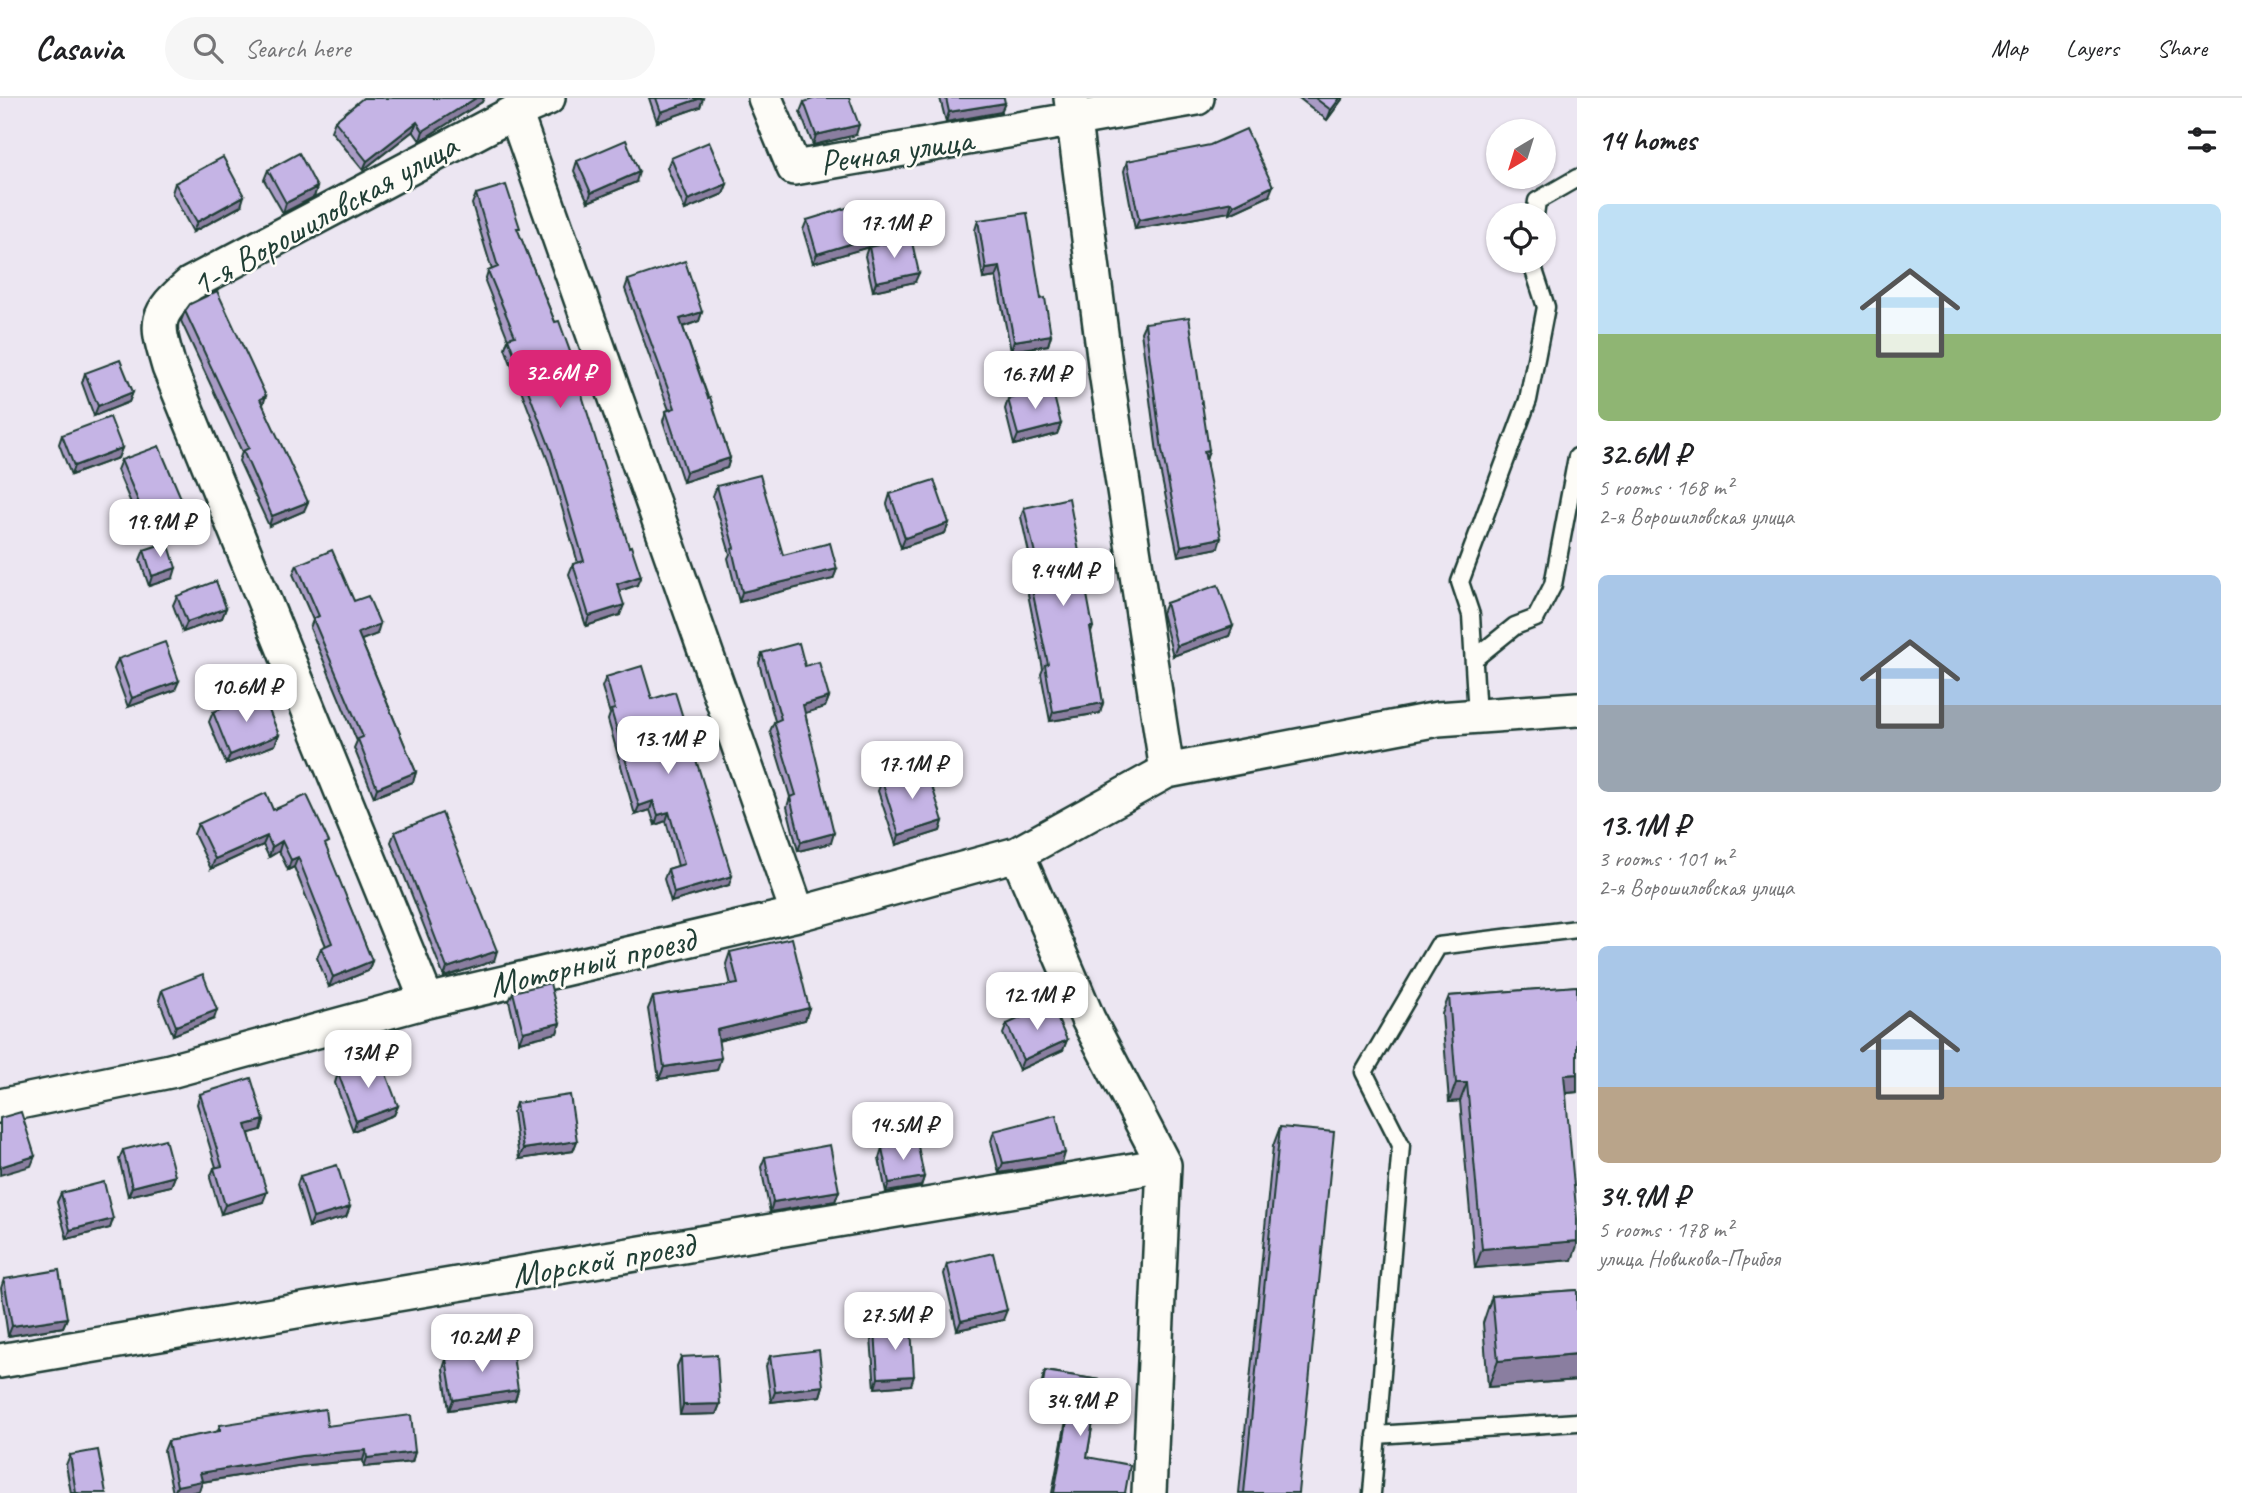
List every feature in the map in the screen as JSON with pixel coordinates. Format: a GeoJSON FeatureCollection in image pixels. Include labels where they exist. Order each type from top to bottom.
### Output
{"type":"FeatureCollection","features":[{"type":"Feature","properties":{"kind":"street","name":"1-я Ворошиловская улица"},"geometry":{"type":"LineString","coordinates":[[427,1001],[170,367],[158,330],[166,306],[190,284],[514,112],[548,98]]}},
{"type":"Feature","properties":{"kind":"street","name":"Речная улица"},"geometry":{"type":"LineString","coordinates":[[765,98],[794,168],[1072,110]]}},
{"type":"Feature","properties":{"kind":"street"},"geometry":{"type":"LineString","coordinates":[[1167,771],[1108,385],[1072,110],[1198,98]]}},
{"type":"Feature","properties":{"kind":"street"},"geometry":{"type":"LineString","coordinates":[[514,112],[798,914]]}},
{"type":"Feature","properties":{"kind":"street","name":"Моторный проезд"},"geometry":{"type":"LineString","coordinates":[[0,1106],[170,1071],[427,1001],[798,914],[1017,854],[1167,771],[1438,719],[1577,709]]}},
{"type":"Feature","properties":{"kind":"street"},"geometry":{"type":"LineString","coordinates":[[1017,854],[1088,1019],[1164,1165],[1149,1493]]}},
{"type":"Feature","properties":{"kind":"street","name":"Морской проезд"},"geometry":{"type":"LineString","coordinates":[[0,1362],[1164,1165]]}},
{"type":"Feature","properties":{"kind":"lane"},"geometry":{"type":"LineString","coordinates":[[1537,203],[1577,178]]}},
{"type":"Feature","properties":{"kind":"lane"},"geometry":{"type":"LineString","coordinates":[[1477,716],[1471,615],[1460,582],[1528,400],[1546,307],[1535,273]]}},
{"type":"Feature","properties":{"kind":"lane"},"geometry":{"type":"LineString","coordinates":[[1474,659],[1515,626],[1536,618],[1553,584],[1577,457]]}},
{"type":"Feature","properties":{"kind":"lane"},"geometry":{"type":"LineString","coordinates":[[1372,1493],[1401,1145],[1364,1072],[1438,946],[1577,929]]}},
{"type":"Feature","properties":{"kind":"lane"},"geometry":{"type":"LineString","coordinates":[[1376,1435],[1577,1422]]}},
{"type":"Feature","properties":{"kind":"building"},"geometry":{"type":"Polygon","coordinates":[[[363,98],[476,98],[423,131],[417,122],[367,161],[335,121],[363,98]]]}},
{"type":"Feature","properties":{"kind":"building"},"geometry":{"type":"Polygon","coordinates":[[[656,98],[701,98],[661,112],[656,98]]]}},
{"type":"Feature","properties":{"kind":"building"},"geometry":{"type":"Polygon","coordinates":[[[816,98],[849,98],[859,125],[816,135],[804,102],[816,98]]]}},
{"type":"Feature","properties":{"kind":"building"},"geometry":{"type":"Polygon","coordinates":[[[946,98],[1004,98],[1005,103],[949,112],[946,98]]]}},
{"type":"Feature","properties":{"kind":"building"},"geometry":{"type":"Polygon","coordinates":[[[1315,98],[1340,98],[1331,110],[1315,98]]]}},
{"type":"Feature","properties":{"kind":"building"},"geometry":{"type":"Polygon","coordinates":[[[1246,129],[1273,186],[1234,205],[1232,202],[1139,220],[1127,161],[1210,145],[1246,129]]]}},
{"type":"Feature","properties":{"kind":"building"},"geometry":{"type":"Polygon","coordinates":[[[626,140],[639,172],[591,193],[577,161],[626,140]]]}},
{"type":"Feature","properties":{"kind":"building"},"geometry":{"type":"Polygon","coordinates":[[[709,142],[727,184],[688,200],[671,158],[709,142]]]}},
{"type":"Feature","properties":{"kind":"building"},"geometry":{"type":"Polygon","coordinates":[[[299,153],[317,187],[286,203],[268,170],[299,153]]]}},
{"type":"Feature","properties":{"kind":"building"},"geometry":{"type":"Polygon","coordinates":[[[223,157],[244,196],[197,222],[175,183],[223,157]]]}},
{"type":"Feature","properties":{"kind":"building"},"geometry":{"type":"Polygon","coordinates":[[[506,185],[520,228],[517,228],[555,322],[559,321],[572,357],[582,354],[590,375],[577,379],[629,547],[631,546],[641,576],[617,584],[624,605],[589,616],[573,564],[584,561],[552,453],[508,338],[515,336],[488,271],[498,267],[476,194],[506,185]]]}},
{"type":"Feature","properties":{"kind":"building"},"geometry":{"type":"Polygon","coordinates":[[[866,202],[876,236],[817,254],[807,220],[866,202]]]}},
{"type":"Feature","properties":{"kind":"building"},"geometry":{"type":"Polygon","coordinates":[[[1027,213],[1041,299],[1045,298],[1051,335],[1014,341],[1000,267],[986,269],[978,220],[1027,213]]]}},
{"type":"Feature","properties":{"kind":"building"},"geometry":{"type":"Polygon","coordinates":[[[911,238],[919,273],[876,282],[869,247],[911,238]]]}},
{"type":"Feature","properties":{"kind":"building"},"geometry":{"type":"Polygon","coordinates":[[[685,261],[702,312],[680,319],[730,458],[686,472],[666,411],[675,408],[628,280],[685,261]]]}},
{"type":"Feature","properties":{"kind":"building"},"geometry":{"type":"Polygon","coordinates":[[[217,291],[266,396],[260,399],[308,502],[272,516],[243,451],[249,448],[185,311],[190,304],[217,291]]]}},
{"type":"Feature","properties":{"kind":"building"},"geometry":{"type":"Polygon","coordinates":[[[1189,317],[1209,450],[1204,451],[1221,538],[1181,546],[1162,450],[1145,323],[1189,317]]]}},
{"type":"Feature","properties":{"kind":"building"},"geometry":{"type":"Polygon","coordinates":[[[120,360],[133,392],[98,406],[85,373],[120,360]]]}},
{"type":"Feature","properties":{"kind":"building"},"geometry":{"type":"Polygon","coordinates":[[[1052,388],[1061,424],[1018,435],[1008,399],[1052,388]]]}},
{"type":"Feature","properties":{"kind":"building"},"geometry":{"type":"Polygon","coordinates":[[[110,417],[122,448],[74,466],[62,435],[110,417]]]}},
{"type":"Feature","properties":{"kind":"building"},"geometry":{"type":"Polygon","coordinates":[[[159,446],[189,517],[151,532],[121,460],[159,446]]]}},
{"type":"Feature","properties":{"kind":"building"},"geometry":{"type":"Polygon","coordinates":[[[760,475],[783,555],[830,543],[837,569],[742,592],[732,549],[734,548],[717,486],[760,475]]]}},
{"type":"Feature","properties":{"kind":"building"},"geometry":{"type":"Polygon","coordinates":[[[934,480],[949,523],[905,538],[890,494],[934,480]]]}},
{"type":"Feature","properties":{"kind":"building"},"geometry":{"type":"Polygon","coordinates":[[[1069,498],[1093,627],[1090,627],[1103,703],[1053,712],[1045,665],[1048,664],[1031,585],[1042,582],[1024,508],[1069,498]]]}},
{"type":"Feature","properties":{"kind":"building"},"geometry":{"type":"Polygon","coordinates":[[[168,542],[176,568],[152,576],[144,550],[168,542]]]}},
{"type":"Feature","properties":{"kind":"building"},"geometry":{"type":"Polygon","coordinates":[[[332,550],[354,601],[368,596],[380,624],[358,633],[416,772],[377,788],[358,739],[363,737],[313,619],[319,616],[297,565],[332,550]]]}},
{"type":"Feature","properties":{"kind":"building"},"geometry":{"type":"Polygon","coordinates":[[[216,581],[226,608],[187,622],[177,596],[216,581]]]}},
{"type":"Feature","properties":{"kind":"building"},"geometry":{"type":"Polygon","coordinates":[[[1218,585],[1233,626],[1177,646],[1166,603],[1218,585]]]}},
{"type":"Feature","properties":{"kind":"building"},"geometry":{"type":"Polygon","coordinates":[[[165,642],[179,681],[132,698],[118,659],[165,642]]]}},
{"type":"Feature","properties":{"kind":"building"},"geometry":{"type":"Polygon","coordinates":[[[799,643],[805,666],[819,662],[829,697],[803,705],[834,833],[801,842],[790,797],[796,795],[774,722],[781,719],[762,653],[799,643]]]}},
{"type":"Feature","properties":{"kind":"building"},"geometry":{"type":"Polygon","coordinates":[[[642,666],[652,699],[675,692],[732,876],[674,893],[668,869],[684,864],[669,812],[658,815],[653,801],[639,806],[611,710],[615,709],[606,677],[642,666]]]}},
{"type":"Feature","properties":{"kind":"building"},"geometry":{"type":"Polygon","coordinates":[[[262,693],[279,735],[230,755],[213,712],[262,693]]]}},
{"type":"Feature","properties":{"kind":"building"},"geometry":{"type":"Polygon","coordinates":[[[926,767],[943,821],[899,835],[882,781],[926,767]]]}},
{"type":"Feature","properties":{"kind":"building"},"geometry":{"type":"Polygon","coordinates":[[[266,793],[273,810],[307,795],[329,842],[325,844],[372,961],[333,977],[321,948],[332,943],[298,857],[291,860],[282,841],[272,847],[267,836],[215,859],[198,824],[266,793]]]}},
{"type":"Feature","properties":{"kind":"building"},"geometry":{"type":"Polygon","coordinates":[[[442,813],[497,951],[447,968],[395,832],[442,813]]]}},
{"type":"Feature","properties":{"kind":"building"},"geometry":{"type":"Polygon","coordinates":[[[792,938],[809,1008],[717,1030],[721,1058],[664,1067],[653,997],[738,984],[730,952],[792,938]]]}},
{"type":"Feature","properties":{"kind":"building"},"geometry":{"type":"Polygon","coordinates":[[[203,974],[217,1010],[176,1026],[162,990],[203,974]]]}},
{"type":"Feature","properties":{"kind":"building"},"geometry":{"type":"Polygon","coordinates":[[[550,983],[560,1023],[523,1032],[513,992],[550,983]]]}},
{"type":"Feature","properties":{"kind":"building"},"geometry":{"type":"Polygon","coordinates":[[[1577,986],[1577,1074],[1564,1075],[1577,1241],[1482,1249],[1467,1083],[1456,1083],[1449,996],[1577,986]]]}},
{"type":"Feature","properties":{"kind":"building"},"geometry":{"type":"Polygon","coordinates":[[[1051,1004],[1067,1040],[1023,1060],[1007,1024],[1051,1004]]]}},
{"type":"Feature","properties":{"kind":"building"},"geometry":{"type":"Polygon","coordinates":[[[380,1058],[398,1106],[356,1121],[338,1073],[380,1058]]]}},
{"type":"Feature","properties":{"kind":"building"},"geometry":{"type":"Polygon","coordinates":[[[251,1078],[264,1120],[246,1125],[267,1192],[225,1205],[214,1168],[222,1166],[200,1094],[251,1078]]]}},
{"type":"Feature","properties":{"kind":"building"},"geometry":{"type":"Polygon","coordinates":[[[570,1095],[577,1141],[523,1149],[516,1103],[570,1095]]]}},
{"type":"Feature","properties":{"kind":"building"},"geometry":{"type":"Polygon","coordinates":[[[21,1112],[35,1156],[0,1167],[0,1118],[21,1112]]]}},
{"type":"Feature","properties":{"kind":"building"},"geometry":{"type":"Polygon","coordinates":[[[1056,1115],[1065,1153],[1003,1163],[994,1131],[1056,1115]]]}},
{"type":"Feature","properties":{"kind":"building"},"geometry":{"type":"Polygon","coordinates":[[[1280,1127],[1334,1132],[1298,1493],[1244,1493],[1280,1127]]]}},
{"type":"Feature","properties":{"kind":"building"},"geometry":{"type":"Polygon","coordinates":[[[165,1139],[175,1176],[132,1187],[123,1150],[165,1139]]]}},
{"type":"Feature","properties":{"kind":"building"},"geometry":{"type":"Polygon","coordinates":[[[917,1141],[924,1177],[889,1183],[882,1148],[917,1141]]]}},
{"type":"Feature","properties":{"kind":"building"},"geometry":{"type":"Polygon","coordinates":[[[830,1145],[839,1191],[773,1202],[765,1157],[830,1145]]]}},
{"type":"Feature","properties":{"kind":"building"},"geometry":{"type":"Polygon","coordinates":[[[337,1165],[350,1207],[313,1218],[300,1176],[337,1165]]]}},
{"type":"Feature","properties":{"kind":"building"},"geometry":{"type":"Polygon","coordinates":[[[104,1182],[113,1219],[70,1230],[61,1193],[104,1182]]]}},
{"type":"Feature","properties":{"kind":"building"},"geometry":{"type":"Polygon","coordinates":[[[993,1253],[1007,1310],[961,1321],[947,1264],[993,1253]]]}},
{"type":"Feature","properties":{"kind":"building"},"geometry":{"type":"Polygon","coordinates":[[[59,1270],[67,1318],[12,1326],[4,1279],[59,1270]]]}},
{"type":"Feature","properties":{"kind":"building"},"geometry":{"type":"Polygon","coordinates":[[[1577,1290],[1577,1354],[1498,1361],[1492,1296],[1577,1290]]]}},
{"type":"Feature","properties":{"kind":"building"},"geometry":{"type":"Polygon","coordinates":[[[911,1327],[914,1376],[878,1378],[875,1329],[911,1327]]]}},
{"type":"Feature","properties":{"kind":"building"},"geometry":{"type":"Polygon","coordinates":[[[512,1349],[518,1390],[453,1400],[446,1359],[512,1349]]]}},
{"type":"Feature","properties":{"kind":"building"},"geometry":{"type":"Polygon","coordinates":[[[819,1350],[823,1386],[775,1392],[770,1356],[819,1350]]]}},
{"type":"Feature","properties":{"kind":"building"},"geometry":{"type":"Polygon","coordinates":[[[717,1355],[720,1404],[683,1405],[681,1357],[717,1355]]]}},
{"type":"Feature","properties":{"kind":"building"},"geometry":{"type":"Polygon","coordinates":[[[1045,1371],[1100,1380],[1087,1457],[1130,1465],[1125,1493],[1054,1493],[1069,1411],[1039,1406],[1045,1371]]]}},
{"type":"Feature","properties":{"kind":"building"},"geometry":{"type":"Polygon","coordinates":[[[325,1409],[327,1426],[411,1415],[415,1452],[367,1458],[366,1450],[301,1456],[200,1473],[202,1481],[177,1486],[168,1441],[220,1431],[220,1425],[325,1409]]]}},
{"type":"Feature","properties":{"kind":"building"},"geometry":{"type":"Polygon","coordinates":[[[98,1450],[106,1493],[76,1493],[70,1455],[98,1450]]]}}]}
